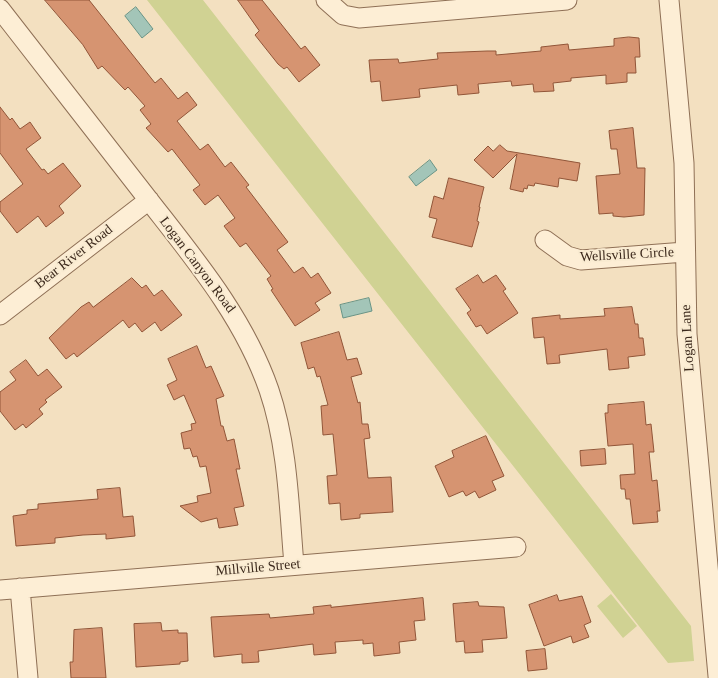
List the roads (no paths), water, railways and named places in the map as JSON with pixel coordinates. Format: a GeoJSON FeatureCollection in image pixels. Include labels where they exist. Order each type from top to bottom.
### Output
{"type":"FeatureCollection","features":[{"type":"Feature","properties":{"kind":"street"},"geometry":{"type":"LineString","coordinates":[[326,0],[343,15],[359,18],[567,0]]}},
{"type":"Feature","properties":{"kind":"street","name":"Logan Lane"},"geometry":{"type":"LineString","coordinates":[[669,0],[682,134],[690,363],[718,676]]}},
{"type":"Feature","properties":{"kind":"street","name":"Logan Canyon Road"},"geometry":{"type":"LineString","coordinates":[[0,10],[223,297],[241,326],[259,364],[277,419],[283,447],[294,565]]}},
{"type":"Feature","properties":{"kind":"street","name":"Bear River Road"},"geometry":{"type":"LineString","coordinates":[[0,315],[148,200]]}},
{"type":"Feature","properties":{"kind":"street","name":"Wellsville Circle"},"geometry":{"type":"LineString","coordinates":[[545,240],[567,256],[581,260],[685,252]]}},
{"type":"Feature","properties":{"kind":"street","name":"Millville Street"},"geometry":{"type":"LineString","coordinates":[[0,590],[516,547]]}},
{"type":"Feature","properties":{"kind":"street"},"geometry":{"type":"LineString","coordinates":[[20,588],[28,678]]}}]}
